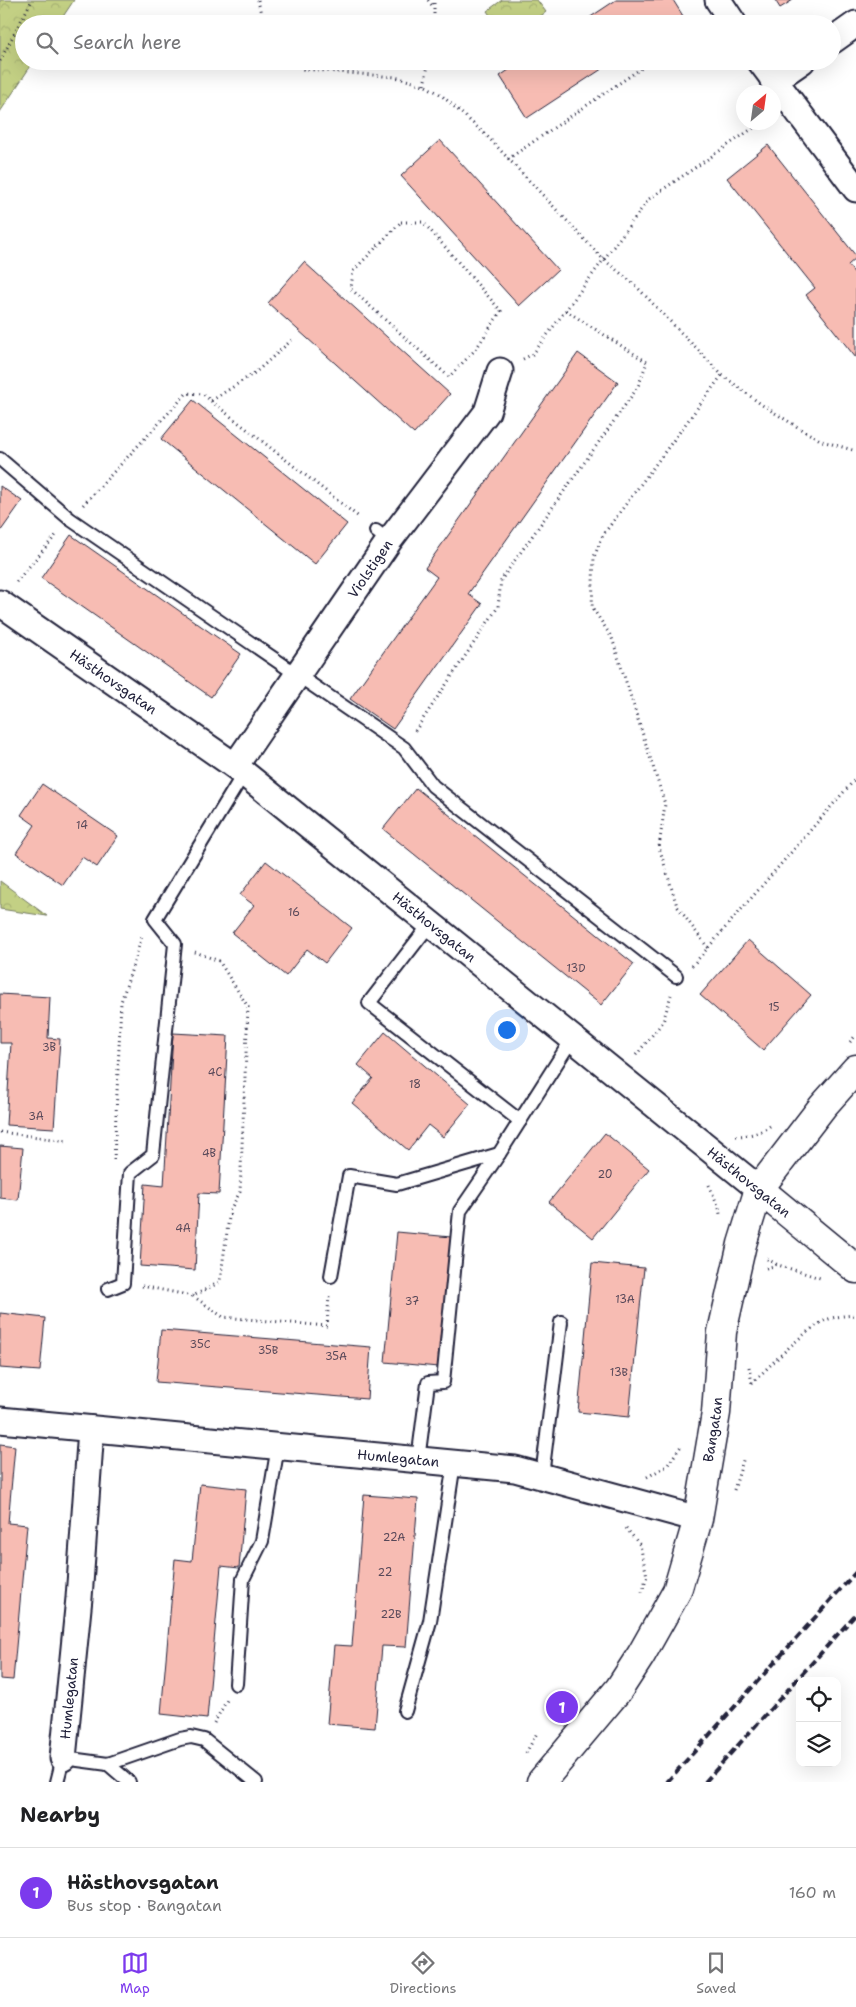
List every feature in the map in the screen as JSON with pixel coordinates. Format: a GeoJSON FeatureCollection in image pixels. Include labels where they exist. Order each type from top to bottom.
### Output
{"type":"FeatureCollection","features":[{"type":"Feature","properties":{"kind":"street"},"geometry":{"type":"LineString","coordinates":[[718,0],[728,15]]}},
{"type":"Feature","properties":{"kind":"street"},"geometry":{"type":"LineString","coordinates":[[841,35],[856,24]]}},
{"type":"Feature","properties":{"kind":"street"},"geometry":{"type":"LineString","coordinates":[[766,71],[856,188]]}},
{"type":"Feature","properties":{"kind":"street","name":"Violstigen"},"geometry":{"type":"LineString","coordinates":[[239,769],[298,676],[382,536],[487,412],[500,371]]}},
{"type":"Feature","properties":{"kind":"street","name":"Hästhovsgatan"},"geometry":{"type":"LineString","coordinates":[[0,603],[239,769],[856,1269]]}},
{"type":"Feature","properties":{"kind":"street","name":"Bangatan"},"geometry":{"type":"LineString","coordinates":[[541,1782],[619,1689],[641,1655],[677,1591],[698,1519],[716,1413],[722,1332],[742,1244],[759,1189],[823,1106],[856,1069]]}},
{"type":"Feature","properties":{"kind":"street","name":"Humlegatan"},"geometry":{"type":"LineString","coordinates":[[0,1420],[515,1468],[698,1519]]}},
{"type":"Feature","properties":{"kind":"street","name":"Humlegatan"},"geometry":{"type":"LineString","coordinates":[[64,1758],[92,1429]]}},
{"type":"Feature","properties":{"kind":"lane"},"geometry":{"type":"LineString","coordinates":[[0,460],[70,519],[404,748],[433,786],[676,976]]}},
{"type":"Feature","properties":{"kind":"lane"},"geometry":{"type":"LineString","coordinates":[[108,1289],[123,1283],[130,1173],[153,1154],[176,944],[155,919],[239,769]]}},
{"type":"Feature","properties":{"kind":"lane"},"geometry":{"type":"LineString","coordinates":[[430,924],[369,1004],[520,1121]]}},
{"type":"Feature","properties":{"kind":"lane"},"geometry":{"type":"LineString","coordinates":[[418,1460],[428,1383],[443,1382],[460,1211],[499,1154],[572,1039]]}},
{"type":"Feature","properties":{"kind":"lane"},"geometry":{"type":"LineString","coordinates":[[331,1276],[350,1176],[397,1184],[499,1154]]}},
{"type":"Feature","properties":{"kind":"lane"},"geometry":{"type":"LineString","coordinates":[[542,1476],[561,1322]]}},
{"type":"Feature","properties":{"kind":"lane"},"geometry":{"type":"LineString","coordinates":[[236,1684],[243,1579],[262,1541],[278,1446]]}},
{"type":"Feature","properties":{"kind":"lane"},"geometry":{"type":"LineString","coordinates":[[405,1711],[430,1621],[454,1463]]}},
{"type":"Feature","properties":{"kind":"lane"},"geometry":{"type":"LineString","coordinates":[[57,1782],[64,1758],[108,1764],[180,1739],[191,1737],[204,1740],[256,1782]]}},
{"type":"Feature","properties":{"kind":"lane"},"geometry":{"type":"LineString","coordinates":[[108,1764],[130,1782]]}},
{"type":"Feature","properties":{"kind":"path"},"geometry":{"type":"LineString","coordinates":[[24,15],[32,0]]}},
{"type":"Feature","properties":{"kind":"path"},"geometry":{"type":"LineString","coordinates":[[258,0],[261,15]]}},
{"type":"Feature","properties":{"kind":"path"},"geometry":{"type":"LineString","coordinates":[[428,0],[434,9]]}},
{"type":"Feature","properties":{"kind":"path"},"geometry":{"type":"LineString","coordinates":[[434,0],[434,15]]}},
{"type":"Feature","properties":{"kind":"path"},"geometry":{"type":"LineString","coordinates":[[0,62],[15,33]]}},
{"type":"Feature","properties":{"kind":"path"},"geometry":{"type":"LineString","coordinates":[[314,70],[394,77],[424,85],[448,100],[508,159],[603,259],[634,284],[722,375],[762,405],[804,431],[822,441],[856,451]]}},
{"type":"Feature","properties":{"kind":"path"},"geometry":{"type":"LineString","coordinates":[[424,85],[427,70]]}},
{"type":"Feature","properties":{"kind":"path"},"geometry":{"type":"LineString","coordinates":[[508,159],[639,70]]}},
{"type":"Feature","properties":{"kind":"path"},"geometry":{"type":"LineString","coordinates":[[500,371],[533,354],[649,200],[750,130]]}},
{"type":"Feature","properties":{"kind":"path"},"geometry":{"type":"LineString","coordinates":[[401,222],[423,222],[501,311],[476,349],[450,377],[351,289],[354,271],[401,222]]}},
{"type":"Feature","properties":{"kind":"path"},"geometry":{"type":"LineString","coordinates":[[404,748],[498,607],[501,580],[638,387],[647,362],[565,310]]}},
{"type":"Feature","properties":{"kind":"path"},"geometry":{"type":"LineString","coordinates":[[211,401],[256,372],[294,338]]}},
{"type":"Feature","properties":{"kind":"path"},"geometry":{"type":"LineString","coordinates":[[708,948],[676,906],[659,848],[665,804],[612,638],[592,608],[594,557],[603,535],[722,375]]}},
{"type":"Feature","properties":{"kind":"path"},"geometry":{"type":"LineString","coordinates":[[16,583],[70,519],[187,393],[203,394],[382,536]]}},
{"type":"Feature","properties":{"kind":"path"},"geometry":{"type":"LineString","coordinates":[[635,1056],[663,1022],[676,976],[688,971],[856,778]]}},
{"type":"Feature","properties":{"kind":"path"},"geometry":{"type":"LineString","coordinates":[[114,1168],[121,1002],[143,931]]}},
{"type":"Feature","properties":{"kind":"path"},"geometry":{"type":"LineString","coordinates":[[176,944],[219,962],[248,1007],[240,1192],[230,1210],[220,1282],[193,1296]]}},
{"type":"Feature","properties":{"kind":"path"},"geometry":{"type":"LineString","coordinates":[[0,1132],[68,1141]]}},
{"type":"Feature","properties":{"kind":"path"},"geometry":{"type":"LineString","coordinates":[[704,1180],[720,1208],[720,1222]]}},
{"type":"Feature","properties":{"kind":"path"},"geometry":{"type":"LineString","coordinates":[[778,1265],[824,1279]]}},
{"type":"Feature","properties":{"kind":"path"},"geometry":{"type":"LineString","coordinates":[[123,1283],[193,1296],[223,1317],[327,1326],[331,1276]]}},
{"type":"Feature","properties":{"kind":"path"},"geometry":{"type":"LineString","coordinates":[[752,1384],[809,1332],[824,1321],[836,1316],[856,1315]]}},
{"type":"Feature","properties":{"kind":"path"},"geometry":{"type":"LineString","coordinates":[[626,1529],[640,1545],[647,1576],[639,1601]]}},
{"type":"Feature","properties":{"kind":"path"},"geometry":{"type":"LineString","coordinates":[[204,1740],[236,1684]]}},
{"type":"Feature","properties":{"kind":"green space"},"geometry":{"type":"Polygon","coordinates":[[[0,0],[74,0],[64,15],[15,15],[15,70],[28,70],[0,112],[0,0]]]}},
{"type":"Feature","properties":{"kind":"green space"},"geometry":{"type":"Polygon","coordinates":[[[502,0],[537,0],[546,12],[542,15],[490,15],[487,11],[502,0]]]}},
{"type":"Feature","properties":{"kind":"green space"},"geometry":{"type":"Polygon","coordinates":[[[0,881],[47,916],[0,909],[0,881]]]}},
{"type":"Feature","properties":{"kind":"building"},"geometry":{"type":"Polygon","coordinates":[[[616,0],[673,0],[682,15],[594,15],[616,0]]]}},
{"type":"Feature","properties":{"kind":"building"},"geometry":{"type":"Polygon","coordinates":[[[775,0],[793,0],[780,8],[775,0]]]}},
{"type":"Feature","properties":{"kind":"building"},"geometry":{"type":"Polygon","coordinates":[[[509,70],[600,70],[527,118],[500,76],[509,70]]]}},
{"type":"Feature","properties":{"kind":"building"},"geometry":{"type":"Polygon","coordinates":[[[440,140],[558,270],[519,306],[401,176],[440,140]]]}},
{"type":"Feature","properties":{"kind":"building"},"geometry":{"type":"Polygon","coordinates":[[[768,145],[856,256],[848,265],[856,275],[856,358],[806,295],[815,288],[727,178],[768,145]]]}},
{"type":"Feature","properties":{"kind":"building"},"geometry":{"type":"Polygon","coordinates":[[[304,262],[450,394],[414,434],[268,303],[304,262]]]}},
{"type":"Feature","properties":{"kind":"building"},"geometry":{"type":"Polygon","coordinates":[[[578,353],[618,382],[468,594],[482,604],[393,729],[350,699],[437,577],[425,568],[578,353]]]}},
{"type":"Feature","properties":{"kind":"building"},"geometry":{"type":"Polygon","coordinates":[[[193,400],[347,524],[315,564],[161,439],[193,400]]]}},
{"type":"Feature","properties":{"kind":"building"},"geometry":{"type":"Polygon","coordinates":[[[0,486],[22,501],[0,532],[0,486]]]}},
{"type":"Feature","properties":{"kind":"building"},"geometry":{"type":"Polygon","coordinates":[[[71,535],[241,654],[211,697],[41,578],[71,535]]]}},
{"type":"Feature","properties":{"kind":"building"},"geometry":{"type":"Polygon","coordinates":[[[42,784],[118,836],[97,867],[82,857],[63,885],[16,853],[35,825],[21,815],[42,784]]]}},
{"type":"Feature","properties":{"kind":"building"},"geometry":{"type":"Polygon","coordinates":[[[416,788],[634,964],[601,1005],[383,829],[416,788]]]}},
{"type":"Feature","properties":{"kind":"building"},"geometry":{"type":"Polygon","coordinates":[[[266,861],[352,928],[325,963],[307,949],[286,976],[232,933],[254,905],[240,895],[266,861]]]}},
{"type":"Feature","properties":{"kind":"building"},"geometry":{"type":"Polygon","coordinates":[[[748,940],[811,995],[763,1050],[700,995],[748,940]]]}},
{"type":"Feature","properties":{"kind":"building"},"geometry":{"type":"Polygon","coordinates":[[[0,994],[50,997],[48,1038],[60,1039],[54,1128],[6,1125],[11,1043],[0,1043],[0,994]]]}},
{"type":"Feature","properties":{"kind":"building"},"geometry":{"type":"Polygon","coordinates":[[[385,1032],[470,1104],[443,1137],[428,1125],[408,1150],[352,1103],[373,1078],[358,1065],[385,1032]]]}},
{"type":"Feature","properties":{"kind":"building"},"geometry":{"type":"Polygon","coordinates":[[[173,1033],[228,1036],[219,1194],[199,1193],[195,1270],[140,1266],[145,1184],[164,1186],[173,1033]]]}},
{"type":"Feature","properties":{"kind":"building"},"geometry":{"type":"Polygon","coordinates":[[[605,1133],[649,1169],[593,1238],[549,1202],[605,1133]]]}},
{"type":"Feature","properties":{"kind":"building"},"geometry":{"type":"Polygon","coordinates":[[[0,1146],[23,1148],[18,1200],[0,1198],[0,1146]]]}},
{"type":"Feature","properties":{"kind":"building"},"geometry":{"type":"Polygon","coordinates":[[[397,1232],[451,1237],[438,1367],[385,1362],[397,1232]]]}},
{"type":"Feature","properties":{"kind":"building"},"geometry":{"type":"Polygon","coordinates":[[[592,1263],[644,1268],[629,1417],[578,1412],[592,1263]]]}},
{"type":"Feature","properties":{"kind":"building"},"geometry":{"type":"Polygon","coordinates":[[[0,1313],[45,1318],[40,1371],[0,1368],[0,1313]]]}},
{"type":"Feature","properties":{"kind":"building"},"geometry":{"type":"Polygon","coordinates":[[[161,1330],[371,1347],[367,1399],[156,1382],[161,1330]]]}},
{"type":"Feature","properties":{"kind":"building"},"geometry":{"type":"Polygon","coordinates":[[[0,1444],[15,1446],[8,1523],[27,1525],[13,1680],[0,1679],[0,1444]]]}},
{"type":"Feature","properties":{"kind":"building"},"geometry":{"type":"Polygon","coordinates":[[[200,1484],[246,1489],[239,1568],[221,1566],[207,1719],[161,1714],[175,1559],[192,1561],[200,1484]]]}},
{"type":"Feature","properties":{"kind":"building"},"geometry":{"type":"Polygon","coordinates":[[[364,1495],[418,1499],[406,1647],[382,1646],[375,1728],[327,1724],[334,1645],[352,1646],[364,1495]]]}},
{"type":"Feature","properties":{"kind":"railway"},"geometry":{"type":"LineString","coordinates":[[667,1782],[856,1572]]}},
{"type":"Feature","properties":{"kind":"railway"},"geometry":{"type":"LineString","coordinates":[[705,1782],[856,1614]]}},
{"type":"Feature","properties":{"kind":"place","name":"Hästhovsgatan"},"geometry":{"type":"Point","coordinates":[562,1707]}}]}
